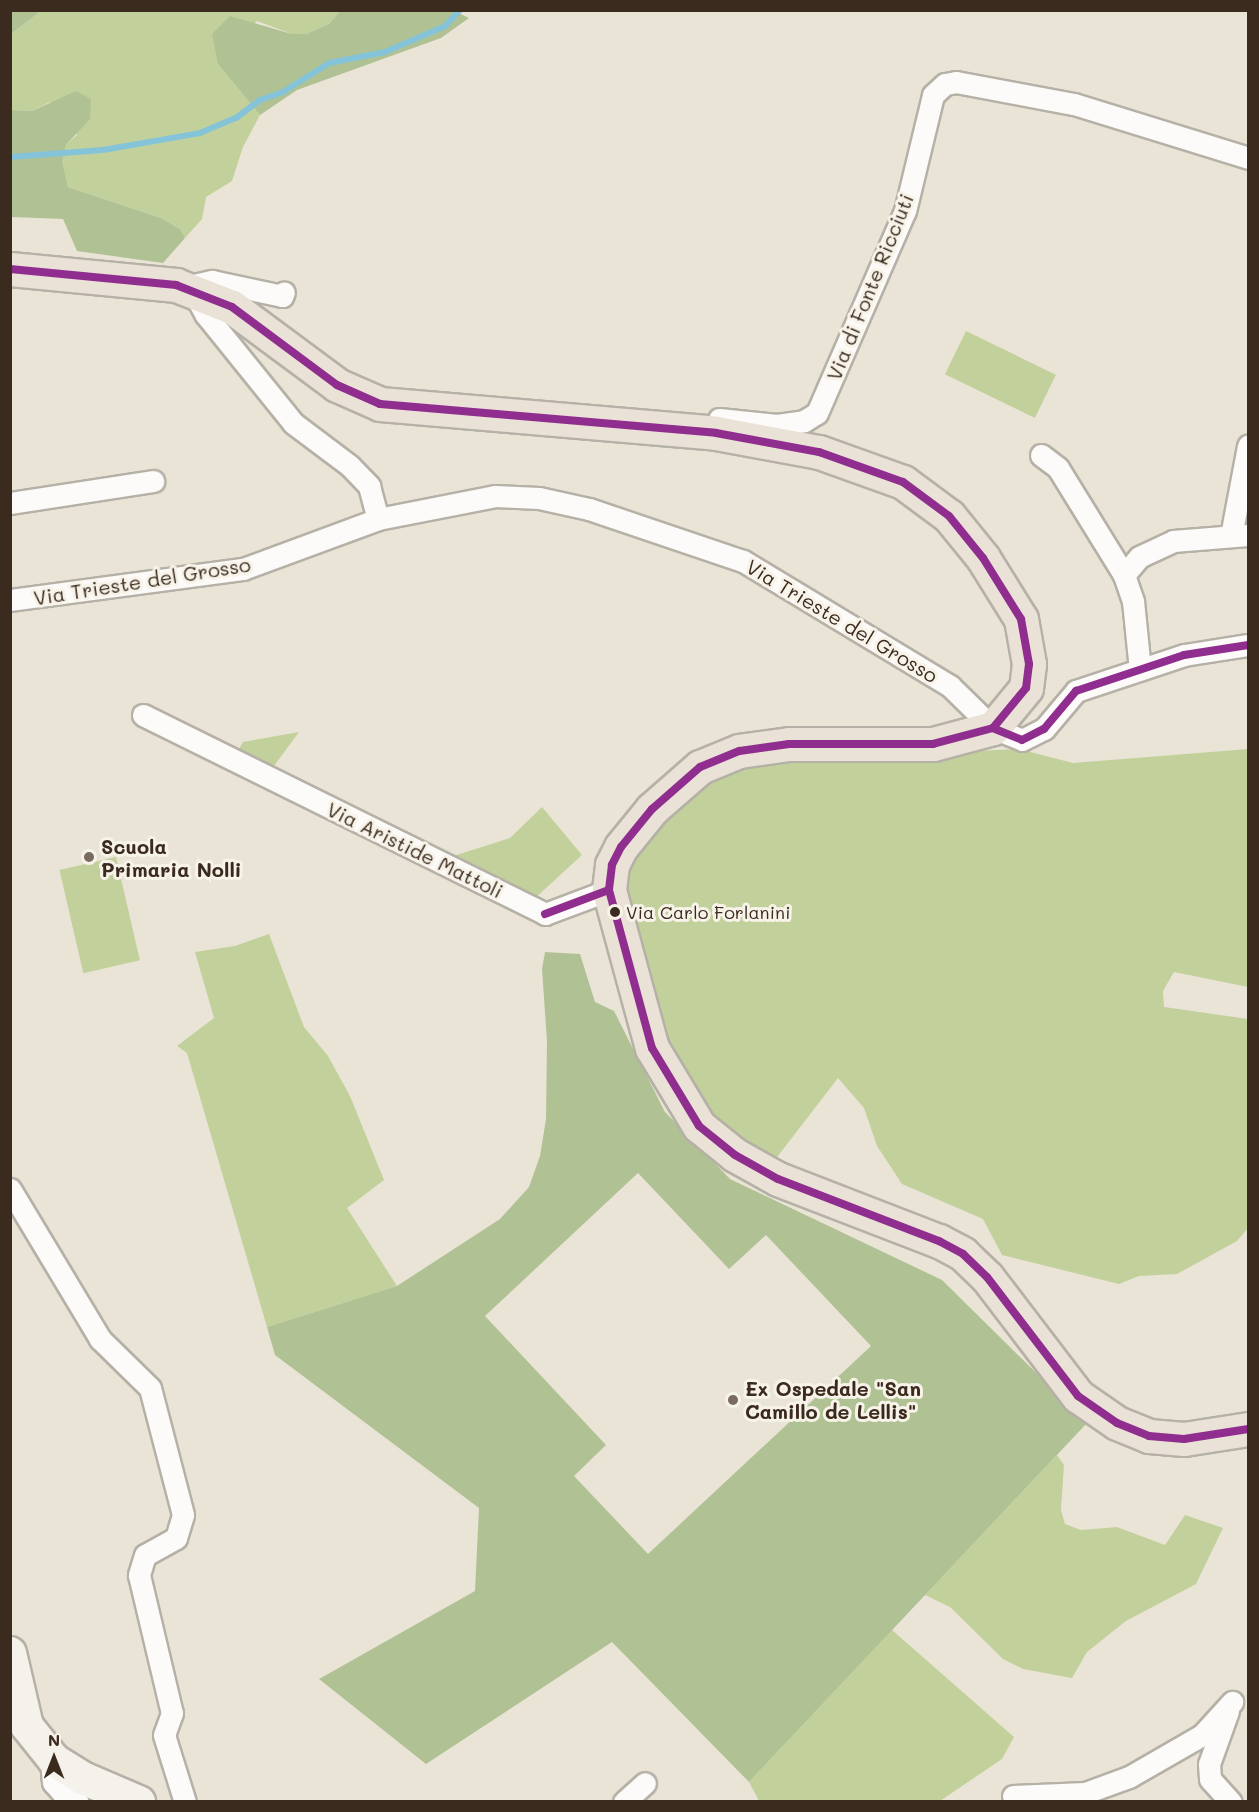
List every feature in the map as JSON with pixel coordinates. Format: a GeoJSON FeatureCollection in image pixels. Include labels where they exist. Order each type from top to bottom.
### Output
{"type":"FeatureCollection","features":[{"type":"Feature","properties":{"kind":"main road"},"geometry":{"type":"LineString","coordinates":[[10,269],[197,283],[337,385],[380,404],[680,430],[819,452],[903,482],[949,516],[983,558],[1021,619],[1029,664],[1026,688],[993,728],[933,744],[760,745],[720,757],[700,767],[636,828],[612,865],[609,890],[652,1048],[699,1126],[735,1155],[778,1179],[939,1241],[963,1254],[987,1277],[1078,1396],[1117,1423],[1149,1436],[1184,1439],[1248,1429]]}},
{"type":"Feature","properties":{"kind":"main road"},"geometry":{"type":"LineString","coordinates":[[10,1653],[27,1726],[54,1760],[85,1779],[139,1802]]}},
{"type":"Feature","properties":{"kind":"street","name":"Via di Fonte Ricciuti"},"geometry":{"type":"LineString","coordinates":[[680,430],[701,417],[777,425],[804,420],[817,413],[905,211],[933,95],[945,84],[956,82],[1074,104],[1248,158]]}},
{"type":"Feature","properties":{"kind":"street"},"geometry":{"type":"LineString","coordinates":[[197,283],[206,315],[293,423],[350,466],[369,486],[378,519]]}},
{"type":"Feature","properties":{"kind":"street"},"geometry":{"type":"LineString","coordinates":[[1124,575],[1139,557],[1173,541],[1240,536],[1248,446]]}},
{"type":"Feature","properties":{"kind":"street"},"geometry":{"type":"LineString","coordinates":[[1041,455],[1058,468],[1124,575],[1133,602],[1140,670]]}},
{"type":"Feature","properties":{"kind":"street"},"geometry":{"type":"LineString","coordinates":[[10,503],[153,482]]}},
{"type":"Feature","properties":{"kind":"street","name":"Via Trieste del Grosso"},"geometry":{"type":"LineString","coordinates":[[10,600],[243,568],[378,519],[495,496],[539,498],[589,509],[743,561],[951,686],[993,728]]}},
{"type":"Feature","properties":{"kind":"street"},"geometry":{"type":"LineString","coordinates":[[993,728],[1022,740],[1044,729],[1076,692],[1184,655],[1248,645]]}},
{"type":"Feature","properties":{"kind":"street","name":"Via Aristide Mattoli"},"geometry":{"type":"LineString","coordinates":[[143,715],[288,777],[544,914],[609,890]]}},
{"type":"Feature","properties":{"kind":"street"},"geometry":{"type":"LineString","coordinates":[[10,1189],[100,1339],[150,1388],[183,1515],[176,1538],[145,1555],[139,1575],[172,1713],[164,1735],[185,1802]]}},
{"type":"Feature","properties":{"kind":"street"},"geometry":{"type":"LineString","coordinates":[[1013,1796],[1086,1797],[1173,1754],[1202,1735],[1240,1702]]}},
{"type":"Feature","properties":{"kind":"street"},"geometry":{"type":"LineString","coordinates":[[1231,1802],[1210,1779],[1209,1764],[1240,1702]]}},
{"type":"Feature","properties":{"kind":"street"},"geometry":{"type":"LineString","coordinates":[[54,1760],[56,1781],[74,1802]]}},
{"type":"Feature","properties":{"kind":"street"},"geometry":{"type":"LineString","coordinates":[[624,1802],[645,1783]]}},
{"type":"Feature","properties":{"kind":"green space"},"geometry":{"type":"Polygon","coordinates":[[[11,10],[41,10],[41,11],[11,34],[11,10]]]}},
{"type":"Feature","properties":{"kind":"green space"},"geometry":{"type":"Polygon","coordinates":[[[41,11],[340,11],[329,24],[306,34],[292,34],[257,21],[218,64],[260,115],[243,147],[232,181],[206,197],[202,219],[185,238],[180,229],[161,218],[68,187],[61,162],[66,145],[77,135],[50,102],[32,111],[11,110],[11,34],[41,11]]]}},
{"type":"Feature","properties":{"kind":"green space"},"geometry":{"type":"Polygon","coordinates":[[[340,11],[454,11],[469,18],[441,38],[297,90],[260,115],[218,64],[212,34],[230,16],[292,34],[306,34],[329,24],[340,11]]]}},
{"type":"Feature","properties":{"kind":"green space"},"geometry":{"type":"Polygon","coordinates":[[[76,91],[91,99],[90,119],[66,145],[62,162],[68,187],[161,218],[180,229],[185,238],[163,263],[77,251],[63,219],[11,217],[11,110],[32,111],[76,91]]]}},
{"type":"Feature","properties":{"kind":"green space"},"geometry":{"type":"Polygon","coordinates":[[[966,331],[1056,375],[1035,418],[945,374],[966,331]]]}},
{"type":"Feature","properties":{"kind":"green space"},"geometry":{"type":"Polygon","coordinates":[[[299,732],[268,774],[235,756],[243,742],[299,732]]]}},
{"type":"Feature","properties":{"kind":"green space"},"geometry":{"type":"Polygon","coordinates":[[[1019,749],[1073,763],[1248,749],[1248,987],[1174,972],[1163,991],[1164,1007],[1248,1019],[1248,1228],[1237,1241],[1177,1274],[1139,1276],[1119,1284],[1002,1255],[983,1219],[902,1184],[877,1146],[864,1108],[838,1078],[771,1165],[731,1142],[676,1074],[618,868],[651,825],[700,786],[735,766],[814,758],[1019,749]]]}},
{"type":"Feature","properties":{"kind":"green space"},"geometry":{"type":"Polygon","coordinates":[[[542,807],[582,855],[532,901],[444,859],[510,838],[542,807]]]}},
{"type":"Feature","properties":{"kind":"green space"},"geometry":{"type":"Polygon","coordinates":[[[116,857],[140,960],[83,973],[59,870],[116,857]]]}},
{"type":"Feature","properties":{"kind":"green space"},"geometry":{"type":"Polygon","coordinates":[[[269,934],[304,1027],[328,1056],[350,1096],[384,1180],[347,1208],[397,1286],[267,1327],[187,1053],[177,1046],[214,1018],[195,952],[235,946],[269,934]]]}},
{"type":"Feature","properties":{"kind":"green space"},"geometry":{"type":"Polygon","coordinates":[[[545,952],[580,954],[595,1002],[614,1011],[665,1112],[730,1179],[942,1280],[1087,1423],[749,1782],[612,1642],[426,1764],[319,1679],[475,1591],[479,1508],[275,1355],[267,1327],[397,1286],[500,1219],[529,1187],[540,1156],[546,1119],[547,1041],[542,969],[545,952]],[[638,1173],[485,1316],[606,1445],[574,1476],[648,1554],[871,1346],[766,1235],[729,1269],[638,1173]]]}},
{"type":"Feature","properties":{"kind":"green space"},"geometry":{"type":"Polygon","coordinates":[[[1057,1455],[1064,1465],[1061,1510],[1065,1524],[1081,1530],[1117,1527],[1165,1545],[1185,1515],[1223,1528],[1196,1584],[1126,1621],[1087,1652],[1072,1678],[1023,1669],[1003,1659],[950,1607],[925,1595],[1057,1455]]]}},
{"type":"Feature","properties":{"kind":"green space"},"geometry":{"type":"Polygon","coordinates":[[[892,1630],[1014,1737],[1002,1759],[940,1801],[759,1801],[749,1782],[892,1630]]]}},
{"type":"Feature","properties":{"kind":"waterway"},"geometry":{"type":"LineString","coordinates":[[10,157],[103,150],[200,133],[236,118],[260,100],[283,92],[329,63],[385,52],[445,26],[460,10]]}},
{"type":"Feature","properties":{"kind":"transit line"},"geometry":{"type":"LineString","coordinates":[[10,269],[176,285],[232,307],[337,385],[380,404],[716,433],[819,452],[903,482],[949,516],[983,558],[1021,619],[1029,664],[1026,688],[993,728],[933,744],[789,744],[739,751],[700,767],[652,809],[621,847],[612,865],[609,890],[652,1048],[699,1126],[735,1155],[778,1179],[939,1241],[963,1254],[987,1277],[1078,1396],[1117,1423],[1149,1436],[1184,1439],[1248,1429]]}},
{"type":"Feature","properties":{"kind":"transit line"},"geometry":{"type":"LineString","coordinates":[[995,729],[1022,740],[1044,729],[1076,691],[1184,655],[1248,645]]}},
{"type":"Feature","properties":{"kind":"transit line"},"geometry":{"type":"LineString","coordinates":[[545,914],[609,890]]}},
{"type":"Feature","properties":{"kind":"place","name":"Scuola Primaria Nolli"},"geometry":{"type":"Point","coordinates":[89,857]}},
{"type":"Feature","properties":{"kind":"place","name":"Via Carlo Forlanini"},"geometry":{"type":"Point","coordinates":[615,912]}},
{"type":"Feature","properties":{"kind":"place","name":"Ex Ospedale \"San Camillo de Lellis\""},"geometry":{"type":"Point","coordinates":[733,1400]}}]}
